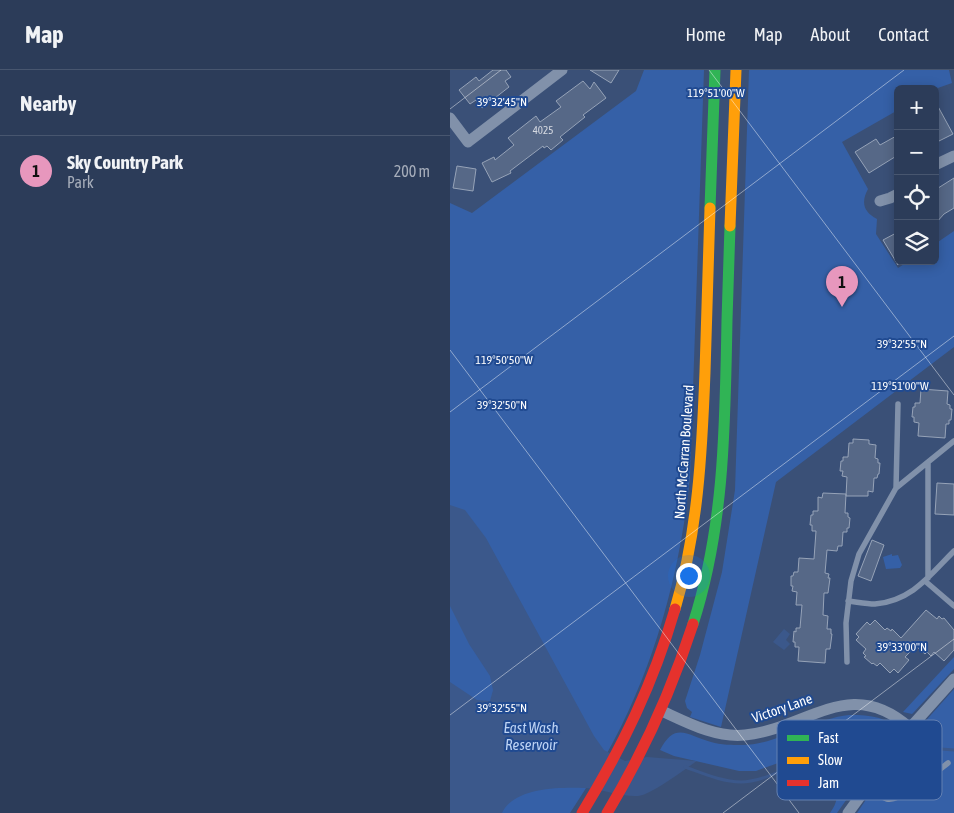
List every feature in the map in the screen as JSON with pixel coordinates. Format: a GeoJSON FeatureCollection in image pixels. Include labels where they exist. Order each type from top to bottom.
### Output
{"type":"FeatureCollection","features":[{"type":"Feature","properties":{"kind":"main road","name":"North McCarran Boulevard"},"geometry":{"type":"LineString","coordinates":[[582,813],[611,766],[643,703],[656,672],[673,622],[684,580],[696,518],[705,363],[714,70]]}},
{"type":"Feature","properties":{"kind":"main road"},"geometry":{"type":"LineString","coordinates":[[607,813],[646,746],[680,669],[696,618],[714,538],[723,457],[736,70]]}},
{"type":"Feature","properties":{"kind":"main road"},"geometry":{"type":"LineString","coordinates":[[656,672],[656,704],[662,711]]}},
{"type":"Feature","properties":{"kind":"main road"},"geometry":{"type":"LineString","coordinates":[[643,703],[649,713],[650,721],[646,746]]}},
{"type":"Feature","properties":{"kind":"street"},"geometry":{"type":"LineString","coordinates":[[450,118],[468,142],[562,70]]}},
{"type":"Feature","properties":{"kind":"street"},"geometry":{"type":"LineString","coordinates":[[939,163],[954,156]]}},
{"type":"Feature","properties":{"kind":"street"},"geometry":{"type":"LineString","coordinates":[[880,201],[894,196]]}},
{"type":"Feature","properties":{"kind":"street"},"geometry":{"type":"LineString","coordinates":[[917,720],[954,679]]}},
{"type":"Feature","properties":{"kind":"street","name":"Victory Lane"},"geometry":{"type":"LineString","coordinates":[[796,720],[838,706],[851,705],[878,708],[901,720]]}},
{"type":"Feature","properties":{"kind":"street","name":"Victory Lane"},"geometry":{"type":"LineString","coordinates":[[662,711],[714,733],[730,735],[759,733],[777,727]]}},
{"type":"Feature","properties":{"kind":"street"},"geometry":{"type":"LineString","coordinates":[[848,813],[857,800]]}},
{"type":"Feature","properties":{"kind":"lane"},"geometry":{"type":"LineString","coordinates":[[896,488],[898,404]]}},
{"type":"Feature","properties":{"kind":"lane"},"geometry":{"type":"LineString","coordinates":[[847,662],[846,623],[848,601],[851,580],[860,554],[896,488],[954,440]]}},
{"type":"Feature","properties":{"kind":"lane"},"geometry":{"type":"LineString","coordinates":[[928,462],[926,580],[954,606]]}},
{"type":"Feature","properties":{"kind":"lane"},"geometry":{"type":"LineString","coordinates":[[848,601],[874,604],[892,601],[914,591],[953,555]]}},
{"type":"Feature","properties":{"kind":"lane"},"geometry":{"type":"LineString","coordinates":[[942,767],[948,763]]}},
{"type":"Feature","properties":{"kind":"shaded area"},"geometry":{"type":"Polygon","coordinates":[[[644,70],[704,70],[690,477],[672,585],[651,655],[623,723],[606,755],[570,813],[450,813],[450,203],[472,213],[636,91],[644,70]]]}},
{"type":"Feature","properties":{"kind":"shaded area"},"geometry":{"type":"Polygon","coordinates":[[[749,70],[949,70],[952,83],[939,88],[939,85],[894,85],[894,112],[842,142],[868,189],[864,198],[866,210],[877,219],[876,234],[894,262],[894,265],[898,268],[903,265],[939,265],[939,241],[954,231],[954,347],[776,482],[721,727],[690,717],[692,712],[687,708],[685,701],[700,655],[722,572],[735,490],[749,70]]]}},
{"type":"Feature","properties":{"kind":"shaded area"},"geometry":{"type":"Polygon","coordinates":[[[892,554],[892,556],[898,555],[902,565],[900,568],[886,569],[883,557],[892,554]]]}},
{"type":"Feature","properties":{"kind":"shaded area"},"geometry":{"type":"Polygon","coordinates":[[[954,657],[954,669],[912,714],[903,712],[954,657]]]}},
{"type":"Feature","properties":{"kind":"shaded area"},"geometry":{"type":"Polygon","coordinates":[[[954,689],[954,813],[857,813],[866,800],[942,800],[942,720],[926,720],[954,689]]]}},
{"type":"Feature","properties":{"kind":"shaded area"},"geometry":{"type":"Polygon","coordinates":[[[849,715],[868,716],[884,720],[825,720],[849,715]]]}},
{"type":"Feature","properties":{"kind":"shaded area"},"geometry":{"type":"Polygon","coordinates":[[[682,732],[726,745],[755,744],[777,738],[777,763],[756,771],[739,771],[674,756],[660,750],[671,736],[682,732]]]}},
{"type":"Feature","properties":{"kind":"shaded area"},"geometry":{"type":"Polygon","coordinates":[[[846,800],[837,813],[830,813],[833,808],[836,801],[846,800]]]}},
{"type":"Feature","properties":{"kind":"water","name":"East Wash Reservoir"},"geometry":{"type":"Polygon","coordinates":[[[450,505],[465,510],[486,538],[594,736],[604,750],[625,761],[647,757],[697,761],[644,795],[625,795],[585,788],[539,790],[517,798],[508,804],[502,813],[450,813],[450,682],[477,700],[490,701],[493,690],[490,676],[469,644],[450,606],[450,505]]]}},
{"type":"Feature","properties":{"kind":"water"},"geometry":{"type":"Polygon","coordinates":[[[784,629],[790,634],[786,640],[790,644],[784,650],[773,642],[784,629]]]}},
{"type":"Feature","properties":{"kind":"building"},"geometry":{"type":"Polygon","coordinates":[[[493,70],[506,70],[511,77],[505,81],[509,87],[482,108],[476,100],[470,104],[459,90],[476,77],[479,81],[493,70]]]}},
{"type":"Feature","properties":{"kind":"building"},"geometry":{"type":"Polygon","coordinates":[[[590,70],[619,70],[611,83],[590,70]]]}},
{"type":"Feature","properties":{"kind":"building"},"geometry":{"type":"Polygon","coordinates":[[[583,81],[590,89],[594,82],[606,98],[583,115],[585,117],[560,137],[563,140],[551,150],[547,146],[544,148],[543,146],[510,171],[511,173],[492,182],[482,163],[494,157],[495,160],[514,145],[508,138],[536,116],[540,122],[561,107],[556,101],[583,81]]]}},
{"type":"Feature","properties":{"kind":"building"},"geometry":{"type":"Polygon","coordinates":[[[939,108],[953,134],[939,141],[939,108]]]}},
{"type":"Feature","properties":{"kind":"building"},"geometry":{"type":"Polygon","coordinates":[[[894,137],[894,157],[869,173],[855,152],[876,139],[880,145],[894,137]]]}},
{"type":"Feature","properties":{"kind":"building"},"geometry":{"type":"Polygon","coordinates":[[[457,166],[476,169],[473,191],[453,188],[457,166]]]}},
{"type":"Feature","properties":{"kind":"building"},"geometry":{"type":"Polygon","coordinates":[[[954,178],[954,208],[939,220],[939,187],[954,178]]]}},
{"type":"Feature","properties":{"kind":"building"},"geometry":{"type":"Polygon","coordinates":[[[894,234],[894,258],[883,240],[894,234]]]}},
{"type":"Feature","properties":{"kind":"building"},"geometry":{"type":"Polygon","coordinates":[[[921,389],[948,391],[947,404],[952,409],[951,420],[949,420],[949,424],[946,424],[945,438],[918,436],[919,423],[914,422],[914,417],[912,417],[915,403],[920,403],[921,389]]]}},
{"type":"Feature","properties":{"kind":"building"},"geometry":{"type":"Polygon","coordinates":[[[853,439],[869,440],[869,444],[876,445],[875,458],[880,463],[879,474],[877,478],[874,478],[873,492],[868,491],[868,496],[846,496],[847,477],[842,476],[843,471],[840,471],[841,461],[843,461],[843,457],[848,457],[849,443],[853,443],[853,439]]]}},
{"type":"Feature","properties":{"kind":"building"},"geometry":{"type":"Polygon","coordinates":[[[937,483],[954,484],[954,515],[935,514],[937,483]]]}},
{"type":"Feature","properties":{"kind":"building"},"geometry":{"type":"Polygon","coordinates":[[[823,493],[846,494],[845,513],[848,513],[850,518],[847,532],[843,532],[842,546],[838,546],[837,551],[827,550],[825,573],[829,574],[828,578],[830,578],[828,593],[824,593],[823,615],[828,616],[827,629],[831,629],[832,634],[830,649],[826,649],[825,663],[798,661],[799,647],[795,647],[795,642],[793,642],[794,631],[796,632],[796,628],[800,628],[802,605],[796,605],[797,592],[792,591],[793,586],[791,586],[791,576],[793,576],[794,572],[798,572],[799,558],[814,559],[816,531],[812,531],[812,525],[810,525],[811,515],[813,515],[813,511],[818,511],[818,497],[822,498],[823,493]]]}},
{"type":"Feature","properties":{"kind":"building"},"geometry":{"type":"Polygon","coordinates":[[[872,540],[884,545],[871,581],[858,576],[872,540]]]}},
{"type":"Feature","properties":{"kind":"building"},"geometry":{"type":"Polygon","coordinates":[[[926,610],[937,619],[939,616],[942,619],[944,618],[954,630],[954,650],[944,661],[934,652],[931,656],[927,652],[925,654],[916,646],[905,657],[909,660],[898,673],[894,669],[890,673],[880,663],[877,666],[864,657],[866,656],[863,653],[866,649],[856,640],[859,637],[856,634],[867,622],[870,625],[875,620],[885,630],[887,628],[891,631],[892,629],[901,638],[926,610]]]}},
{"type":"Feature","properties":{"kind":"waterway"},"geometry":{"type":"LineString","coordinates":[[942,749],[954,750]]}},
{"type":"Feature","properties":{"kind":"waterway"},"geometry":{"type":"LineString","coordinates":[[685,767],[712,777],[741,782],[777,773]]}},
{"type":"Feature","properties":{"kind":"traffic: fast"},"geometry":{"type":"LineString","coordinates":[[710,208],[715,70]]}},
{"type":"Feature","properties":{"kind":"traffic: fast"},"geometry":{"type":"LineString","coordinates":[[693,624],[704,587],[712,549],[721,474],[724,435],[730,226]]}},
{"type":"Feature","properties":{"kind":"traffic: slow"},"geometry":{"type":"LineString","coordinates":[[730,226],[736,70]]}},
{"type":"Feature","properties":{"kind":"traffic: slow"},"geometry":{"type":"LineString","coordinates":[[675,609],[689,551],[698,492],[705,372],[710,208]]}},
{"type":"Feature","properties":{"kind":"traffic: jam"},"geometry":{"type":"LineString","coordinates":[[582,813],[611,763],[636,714],[657,663],[675,609]]}},
{"type":"Feature","properties":{"kind":"traffic: jam"},"geometry":{"type":"LineString","coordinates":[[607,813],[656,721],[693,624]]}},
{"type":"Feature","properties":{"kind":"place","name":"Sky Country Park"},"geometry":{"type":"Point","coordinates":[842,307]}}]}
